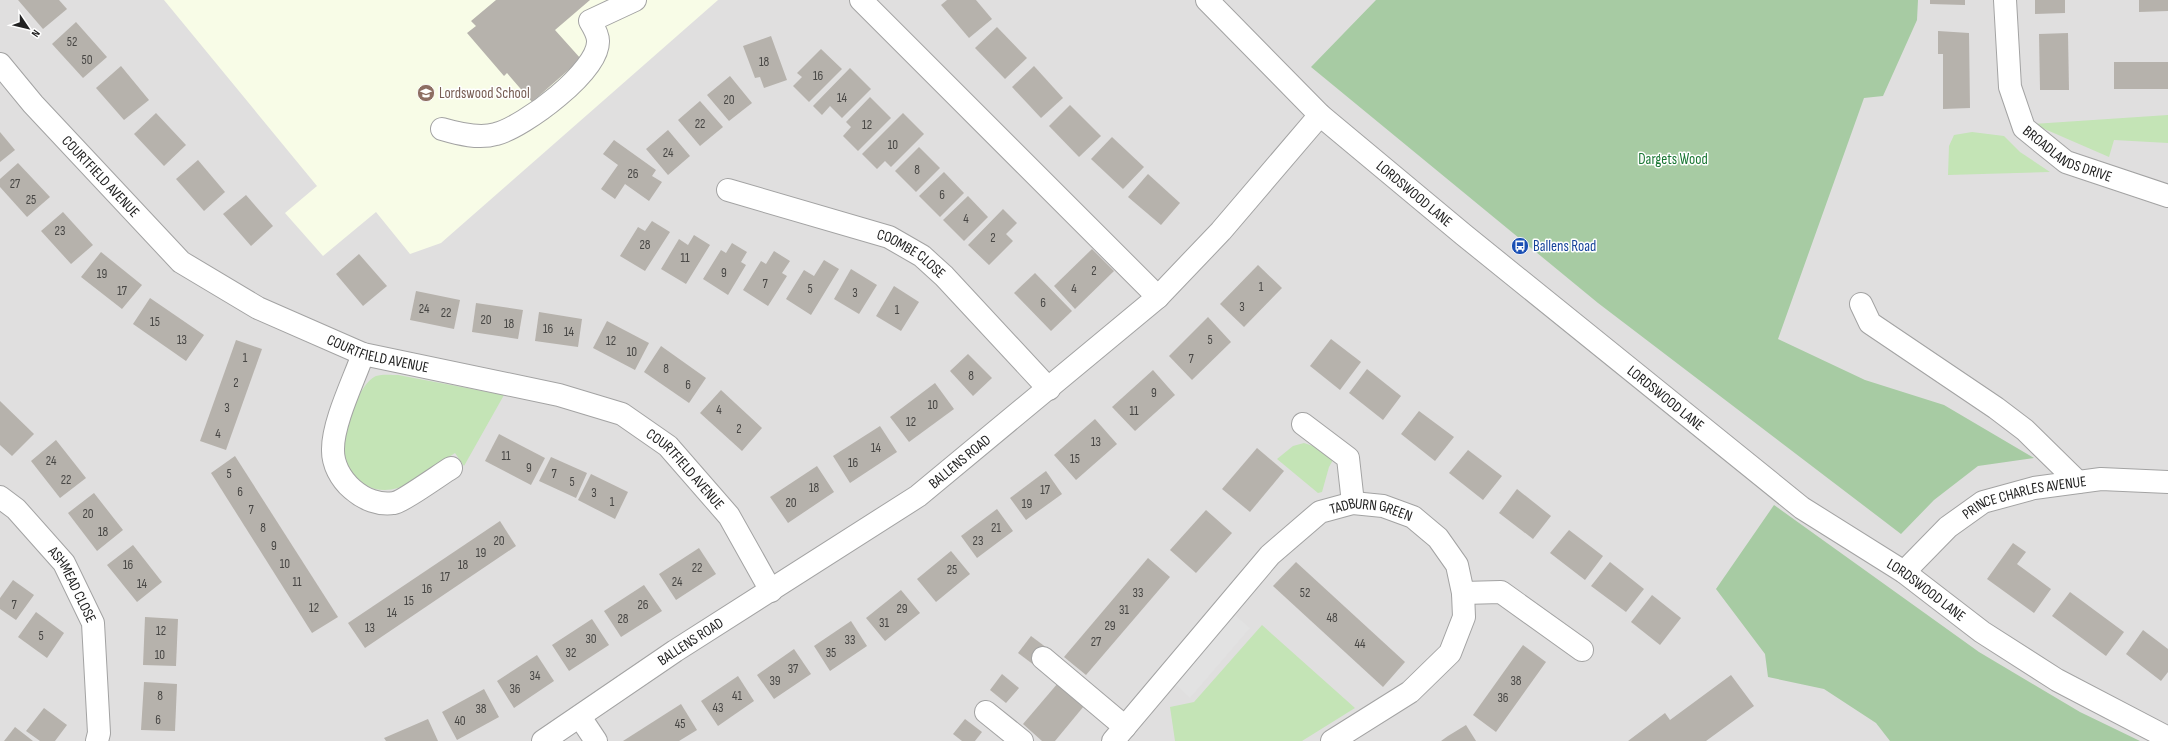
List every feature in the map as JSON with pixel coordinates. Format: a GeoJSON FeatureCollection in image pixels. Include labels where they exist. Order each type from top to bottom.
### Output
{"type":"FeatureCollection","features":[{"type":"Feature","properties":{"kind":"street"},"geometry":{"type":"LineString","coordinates":[[442,129],[474,135],[496,134],[529,117],[574,84],[593,59],[598,40],[590,21],[635,0]]}},
{"type":"Feature","properties":{"kind":"street"},"geometry":{"type":"LineString","coordinates":[[861,0],[1158,297]]}},
{"type":"Feature","properties":{"kind":"street","name":"LORDSWOOD LANE"},"geometry":{"type":"LineString","coordinates":[[1207,0],[1320,115],[1464,235],[1802,508],[1904,572],[1982,632],[2057,680],[2168,738]]}},
{"type":"Feature","properties":{"kind":"street","name":"BROADLANDS DRIVE"},"geometry":{"type":"LineString","coordinates":[[2004,0],[2010,87],[2024,128],[2066,162],[2168,196]]}},
{"type":"Feature","properties":{"kind":"street","name":"COURTFIELD AVENUE"},"geometry":{"type":"LineString","coordinates":[[0,64],[33,104],[181,262],[258,308],[363,354],[559,395],[622,414],[668,446],[729,516],[771,591]]}},
{"type":"Feature","properties":{"kind":"street","name":"BALLENS ROAD"},"geometry":{"type":"LineString","coordinates":[[543,741],[675,651],[918,496],[1158,297],[1221,231],[1320,115]]}},
{"type":"Feature","properties":{"kind":"street","name":"COOMBE CLOSE"},"geometry":{"type":"LineString","coordinates":[[728,190],[881,234],[911,248],[939,272],[1049,388]]}},
{"type":"Feature","properties":{"kind":"street"},"geometry":{"type":"LineString","coordinates":[[1861,304],[1870,323],[1996,408],[2025,430],[2078,482]]}},
{"type":"Feature","properties":{"kind":"street"},"geometry":{"type":"LineString","coordinates":[[363,354],[337,427],[332,450],[335,466],[350,489],[377,502],[395,503],[451,468]]}},
{"type":"Feature","properties":{"kind":"street"},"geometry":{"type":"LineString","coordinates":[[1303,424],[1348,458],[1353,503]]}},
{"type":"Feature","properties":{"kind":"street","name":"PRINCE CHARLES AVENUE"},"geometry":{"type":"LineString","coordinates":[[1904,572],[1948,527],[1983,502],[2034,488],[2078,482],[2101,480],[2168,482]]}},
{"type":"Feature","properties":{"kind":"street","name":"ASHMEAD CLOSE"},"geometry":{"type":"LineString","coordinates":[[0,498],[16,509],[64,563],[94,623],[99,733],[97,741]]}},
{"type":"Feature","properties":{"kind":"street","name":"TADBURN GREEN"},"geometry":{"type":"LineString","coordinates":[[1124,735],[1270,555],[1320,512],[1353,503],[1383,506],[1413,517],[1438,538],[1457,565],[1463,593],[1464,617],[1450,653],[1410,692],[1332,741]]}},
{"type":"Feature","properties":{"kind":"street"},"geometry":{"type":"LineString","coordinates":[[1463,593],[1501,592],[1582,650]]}},
{"type":"Feature","properties":{"kind":"street"},"geometry":{"type":"LineString","coordinates":[[1042,658],[1124,735]]}},
{"type":"Feature","properties":{"kind":"street"},"geometry":{"type":"LineString","coordinates":[[986,712],[1022,741]]}},
{"type":"Feature","properties":{"kind":"street"},"geometry":{"type":"LineString","coordinates":[[580,717],[596,741]]}},
{"type":"Feature","properties":{"kind":"shaded area"},"geometry":{"type":"Polygon","coordinates":[[[0,0],[2168,0],[2168,741],[0,741],[0,0]]]}},
{"type":"Feature","properties":{"kind":"shaded area","name":"Lordswood School"},"geometry":{"type":"Polygon","coordinates":[[[164,0],[718,0],[441,243],[410,254],[376,212],[323,256],[285,213],[317,186],[164,0]]]}},
{"type":"Feature","properties":{"kind":"shaded area"},"geometry":{"type":"Polygon","coordinates":[[[1235,615],[1250,628],[1190,698],[1175,684],[1235,615]]]}},
{"type":"Feature","properties":{"kind":"green space","name":"Dargets Wood"},"geometry":{"type":"Polygon","coordinates":[[[1376,0],[1918,0],[1917,20],[1883,96],[1864,98],[1778,339],[1865,380],[1944,405],[2034,458],[1978,466],[1934,500],[1901,534],[1598,303],[1311,67],[1376,0]]]}},
{"type":"Feature","properties":{"kind":"green space"},"geometry":{"type":"Polygon","coordinates":[[[2168,115],[2168,143],[2114,140],[2109,157],[2033,124],[2168,115]]]}},
{"type":"Feature","properties":{"kind":"green space"},"geometry":{"type":"Polygon","coordinates":[[[1972,132],[2004,136],[2020,152],[2050,172],[1948,175],[1949,146],[1954,135],[1972,132]]]}},
{"type":"Feature","properties":{"kind":"green space"},"geometry":{"type":"Polygon","coordinates":[[[378,375],[398,375],[504,395],[464,466],[455,453],[404,486],[385,490],[372,488],[356,479],[344,464],[343,455],[346,430],[356,403],[362,391],[369,382],[378,375]]]}},
{"type":"Feature","properties":{"kind":"green space"},"geometry":{"type":"Polygon","coordinates":[[[1304,443],[1313,446],[1333,460],[1329,467],[1322,492],[1318,493],[1277,459],[1293,446],[1304,443]]]}},
{"type":"Feature","properties":{"kind":"green space"},"geometry":{"type":"Polygon","coordinates":[[[1774,505],[1979,652],[2080,712],[2140,741],[1890,741],[1876,723],[1824,689],[1768,677],[1765,654],[1716,589],[1774,505]]]}},
{"type":"Feature","properties":{"kind":"green space"},"geometry":{"type":"Polygon","coordinates":[[[1262,625],[1355,708],[1302,741],[1175,741],[1170,707],[1194,702],[1262,625]]]}},
{"type":"Feature","properties":{"kind":"building"},"geometry":{"type":"Polygon","coordinates":[[[18,0],[59,0],[67,9],[43,29],[18,0]]]}},
{"type":"Feature","properties":{"kind":"building"},"geometry":{"type":"Polygon","coordinates":[[[496,0],[590,0],[555,30],[581,59],[532,102],[507,73],[504,76],[467,33],[476,26],[471,21],[496,0]]]}},
{"type":"Feature","properties":{"kind":"building"},"geometry":{"type":"Polygon","coordinates":[[[947,0],[976,0],[992,19],[969,38],[941,5],[947,0]]]}},
{"type":"Feature","properties":{"kind":"building"},"geometry":{"type":"Polygon","coordinates":[[[1930,0],[1965,0],[1965,5],[1930,4],[1930,0]]]}},
{"type":"Feature","properties":{"kind":"building"},"geometry":{"type":"Polygon","coordinates":[[[2035,0],[2065,0],[2065,13],[2035,14],[2035,0]]]}},
{"type":"Feature","properties":{"kind":"building"},"geometry":{"type":"Polygon","coordinates":[[[2139,0],[2168,0],[2168,11],[2139,12],[2139,0]]]}},
{"type":"Feature","properties":{"kind":"building"},"geometry":{"type":"Polygon","coordinates":[[[76,22],[107,57],[83,78],[52,44],[76,22]]]}},
{"type":"Feature","properties":{"kind":"building"},"geometry":{"type":"Polygon","coordinates":[[[997,27],[1027,58],[1005,79],[975,48],[997,27]]]}},
{"type":"Feature","properties":{"kind":"building"},"geometry":{"type":"Polygon","coordinates":[[[1938,31],[1969,33],[1970,108],[1943,109],[1943,54],[1938,54],[1938,31]]]}},
{"type":"Feature","properties":{"kind":"building"},"geometry":{"type":"Polygon","coordinates":[[[2068,33],[2069,90],[2040,90],[2039,34],[2068,33]]]}},
{"type":"Feature","properties":{"kind":"building"},"geometry":{"type":"Polygon","coordinates":[[[771,36],[787,80],[764,88],[760,77],[755,78],[743,46],[771,36]]]}},
{"type":"Feature","properties":{"kind":"building"},"geometry":{"type":"Polygon","coordinates":[[[821,49],[842,69],[809,102],[793,86],[802,77],[797,73],[821,49]]]}},
{"type":"Feature","properties":{"kind":"building"},"geometry":{"type":"Polygon","coordinates":[[[2114,62],[2168,62],[2168,89],[2114,89],[2114,62]]]}},
{"type":"Feature","properties":{"kind":"building"},"geometry":{"type":"Polygon","coordinates":[[[121,66],[149,100],[124,120],[96,88],[121,66]]]}},
{"type":"Feature","properties":{"kind":"building"},"geometry":{"type":"Polygon","coordinates":[[[1034,66],[1063,98],[1041,118],[1012,87],[1034,66]]]}},
{"type":"Feature","properties":{"kind":"building"},"geometry":{"type":"Polygon","coordinates":[[[850,68],[871,89],[842,118],[830,106],[822,115],[813,106],[850,68]]]}},
{"type":"Feature","properties":{"kind":"building"},"geometry":{"type":"Polygon","coordinates":[[[730,76],[752,103],[729,121],[707,95],[730,76]]]}},
{"type":"Feature","properties":{"kind":"building"},"geometry":{"type":"Polygon","coordinates":[[[870,97],[891,118],[858,151],[843,136],[851,127],[846,122],[870,97]]]}},
{"type":"Feature","properties":{"kind":"building"},"geometry":{"type":"Polygon","coordinates":[[[700,101],[723,127],[700,146],[678,120],[700,101]]]}},
{"type":"Feature","properties":{"kind":"building"},"geometry":{"type":"Polygon","coordinates":[[[1070,105],[1101,136],[1079,157],[1049,126],[1070,105]]]}},
{"type":"Feature","properties":{"kind":"building"},"geometry":{"type":"Polygon","coordinates":[[[156,113],[186,145],[164,166],[134,134],[156,113]]]}},
{"type":"Feature","properties":{"kind":"building"},"geometry":{"type":"Polygon","coordinates":[[[903,113],[924,134],[891,167],[885,161],[877,169],[862,154],[903,113]]]}},
{"type":"Feature","properties":{"kind":"building"},"geometry":{"type":"Polygon","coordinates":[[[668,130],[690,156],[668,175],[646,149],[668,130]]]}},
{"type":"Feature","properties":{"kind":"building"},"geometry":{"type":"Polygon","coordinates":[[[0,132],[15,150],[0,162],[0,132]]]}},
{"type":"Feature","properties":{"kind":"building"},"geometry":{"type":"Polygon","coordinates":[[[1112,137],[1144,167],[1123,189],[1091,159],[1112,137]]]}},
{"type":"Feature","properties":{"kind":"building"},"geometry":{"type":"Polygon","coordinates":[[[614,140],[656,170],[652,176],[662,182],[649,201],[625,184],[615,199],[601,189],[618,165],[603,154],[614,140]]]}},
{"type":"Feature","properties":{"kind":"building"},"geometry":{"type":"Polygon","coordinates":[[[919,147],[940,168],[916,192],[895,171],[919,147]]]}},
{"type":"Feature","properties":{"kind":"building"},"geometry":{"type":"Polygon","coordinates":[[[198,160],[225,192],[204,211],[176,179],[198,160]]]}},
{"type":"Feature","properties":{"kind":"building"},"geometry":{"type":"Polygon","coordinates":[[[18,163],[50,197],[27,217],[0,187],[0,179],[18,163]]]}},
{"type":"Feature","properties":{"kind":"building"},"geometry":{"type":"Polygon","coordinates":[[[944,172],[964,193],[940,217],[919,196],[944,172]]]}},
{"type":"Feature","properties":{"kind":"building"},"geometry":{"type":"Polygon","coordinates":[[[1148,174],[1180,203],[1161,225],[1128,197],[1148,174]]]}},
{"type":"Feature","properties":{"kind":"building"},"geometry":{"type":"Polygon","coordinates":[[[246,195],[273,226],[251,246],[223,214],[246,195]]]}},
{"type":"Feature","properties":{"kind":"building"},"geometry":{"type":"Polygon","coordinates":[[[968,196],[988,217],[964,241],[943,220],[968,196]]]}},
{"type":"Feature","properties":{"kind":"building"},"geometry":{"type":"Polygon","coordinates":[[[1003,209],[1017,223],[1006,234],[1013,241],[989,265],[968,245],[1003,209]]]}},
{"type":"Feature","properties":{"kind":"building"},"geometry":{"type":"Polygon","coordinates":[[[63,212],[93,245],[71,264],[41,231],[63,212]]]}},
{"type":"Feature","properties":{"kind":"building"},"geometry":{"type":"Polygon","coordinates":[[[652,221],[670,232],[645,271],[620,256],[638,227],[645,231],[652,221]]]}},
{"type":"Feature","properties":{"kind":"building"},"geometry":{"type":"Polygon","coordinates":[[[694,235],[710,245],[686,284],[661,269],[679,239],[688,245],[694,235]]]}},
{"type":"Feature","properties":{"kind":"building"},"geometry":{"type":"Polygon","coordinates":[[[732,243],[747,252],[741,262],[746,265],[728,295],[703,279],[721,250],[726,253],[732,243]]]}},
{"type":"Feature","properties":{"kind":"building"},"geometry":{"type":"Polygon","coordinates":[[[1092,249],[1114,271],[1075,309],[1054,286],[1092,249]]]}},
{"type":"Feature","properties":{"kind":"building"},"geometry":{"type":"Polygon","coordinates":[[[774,251],[790,261],[782,273],[787,276],[768,306],[743,290],[761,261],[766,264],[774,251]]]}},
{"type":"Feature","properties":{"kind":"building"},"geometry":{"type":"Polygon","coordinates":[[[101,252],[142,285],[122,309],[81,277],[101,252]]]}},
{"type":"Feature","properties":{"kind":"building"},"geometry":{"type":"Polygon","coordinates":[[[359,254],[387,286],[363,306],[336,274],[359,254]]]}},
{"type":"Feature","properties":{"kind":"building"},"geometry":{"type":"Polygon","coordinates":[[[824,260],[839,269],[811,315],[786,299],[804,270],[814,276],[824,260]]]}},
{"type":"Feature","properties":{"kind":"building"},"geometry":{"type":"Polygon","coordinates":[[[1258,265],[1282,288],[1244,327],[1220,304],[1258,265]]]}},
{"type":"Feature","properties":{"kind":"building"},"geometry":{"type":"Polygon","coordinates":[[[851,269],[877,285],[859,314],[834,299],[851,269]]]}},
{"type":"Feature","properties":{"kind":"building"},"geometry":{"type":"Polygon","coordinates":[[[1035,273],[1072,311],[1051,331],[1014,293],[1035,273]]]}},
{"type":"Feature","properties":{"kind":"building"},"geometry":{"type":"Polygon","coordinates":[[[894,286],[919,302],[901,331],[876,316],[894,286]]]}},
{"type":"Feature","properties":{"kind":"building"},"geometry":{"type":"Polygon","coordinates":[[[416,291],[460,300],[454,329],[410,320],[416,291]]]}},
{"type":"Feature","properties":{"kind":"building"},"geometry":{"type":"Polygon","coordinates":[[[150,298],[204,335],[186,361],[133,324],[150,298]]]}},
{"type":"Feature","properties":{"kind":"building"},"geometry":{"type":"Polygon","coordinates":[[[476,303],[523,310],[518,339],[472,332],[476,303]]]}},
{"type":"Feature","properties":{"kind":"building"},"geometry":{"type":"Polygon","coordinates":[[[539,312],[582,319],[578,347],[535,341],[539,312]]]}},
{"type":"Feature","properties":{"kind":"building"},"geometry":{"type":"Polygon","coordinates":[[[1208,317],[1231,342],[1192,380],[1169,356],[1208,317]]]}},
{"type":"Feature","properties":{"kind":"building"},"geometry":{"type":"Polygon","coordinates":[[[607,321],[649,343],[635,370],[593,348],[607,321]]]}},
{"type":"Feature","properties":{"kind":"building"},"geometry":{"type":"Polygon","coordinates":[[[1331,339],[1361,362],[1340,390],[1310,366],[1331,339]]]}},
{"type":"Feature","properties":{"kind":"building"},"geometry":{"type":"Polygon","coordinates":[[[236,340],[262,349],[226,450],[200,441],[236,340]]]}},
{"type":"Feature","properties":{"kind":"building"},"geometry":{"type":"Polygon","coordinates":[[[661,346],[706,378],[689,403],[644,372],[661,346]]]}},
{"type":"Feature","properties":{"kind":"building"},"geometry":{"type":"Polygon","coordinates":[[[968,354],[992,378],[973,396],[950,371],[968,354]]]}},
{"type":"Feature","properties":{"kind":"building"},"geometry":{"type":"Polygon","coordinates":[[[1367,369],[1401,396],[1383,420],[1349,393],[1367,369]]]}},
{"type":"Feature","properties":{"kind":"building"},"geometry":{"type":"Polygon","coordinates":[[[1153,370],[1175,395],[1135,431],[1112,407],[1153,370]]]}},
{"type":"Feature","properties":{"kind":"building"},"geometry":{"type":"Polygon","coordinates":[[[935,383],[954,409],[909,442],[890,417],[935,383]]]}},
{"type":"Feature","properties":{"kind":"building"},"geometry":{"type":"Polygon","coordinates":[[[721,390],[762,428],[742,451],[700,413],[721,390]]]}},
{"type":"Feature","properties":{"kind":"building"},"geometry":{"type":"Polygon","coordinates":[[[0,401],[34,434],[12,456],[0,445],[0,401]]]}},
{"type":"Feature","properties":{"kind":"building"},"geometry":{"type":"Polygon","coordinates":[[[1419,411],[1454,437],[1435,461],[1401,434],[1419,411]]]}},
{"type":"Feature","properties":{"kind":"building"},"geometry":{"type":"Polygon","coordinates":[[[1095,419],[1117,444],[1076,480],[1054,455],[1095,419]]]}},
{"type":"Feature","properties":{"kind":"building"},"geometry":{"type":"Polygon","coordinates":[[[880,426],[897,452],[850,483],[833,456],[880,426]]]}},
{"type":"Feature","properties":{"kind":"building"},"geometry":{"type":"Polygon","coordinates":[[[499,434],[545,458],[531,485],[485,461],[499,434]]]}},
{"type":"Feature","properties":{"kind":"building"},"geometry":{"type":"Polygon","coordinates":[[[56,440],[86,478],[60,498],[31,461],[56,440]]]}},
{"type":"Feature","properties":{"kind":"building"},"geometry":{"type":"Polygon","coordinates":[[[1257,448],[1284,471],[1250,512],[1222,489],[1257,448]]]}},
{"type":"Feature","properties":{"kind":"building"},"geometry":{"type":"Polygon","coordinates":[[[1468,450],[1502,476],[1483,500],[1449,473],[1468,450]]]}},
{"type":"Feature","properties":{"kind":"building"},"geometry":{"type":"Polygon","coordinates":[[[235,456],[338,617],[312,633],[211,473],[235,456]]]}},
{"type":"Feature","properties":{"kind":"building"},"geometry":{"type":"Polygon","coordinates":[[[551,457],[587,473],[576,498],[539,481],[551,457]]]}},
{"type":"Feature","properties":{"kind":"building"},"geometry":{"type":"Polygon","coordinates":[[[817,466],[834,492],[788,523],[770,497],[817,466]]]}},
{"type":"Feature","properties":{"kind":"building"},"geometry":{"type":"Polygon","coordinates":[[[1046,471],[1062,494],[1026,520],[1010,498],[1046,471]]]}},
{"type":"Feature","properties":{"kind":"building"},"geometry":{"type":"Polygon","coordinates":[[[591,474],[628,492],[615,519],[578,500],[591,474]]]}},
{"type":"Feature","properties":{"kind":"building"},"geometry":{"type":"Polygon","coordinates":[[[1517,489],[1551,516],[1533,539],[1499,513],[1517,489]]]}},
{"type":"Feature","properties":{"kind":"building"},"geometry":{"type":"Polygon","coordinates":[[[94,493],[123,530],[97,551],[68,513],[94,493]]]}},
{"type":"Feature","properties":{"kind":"building"},"geometry":{"type":"Polygon","coordinates":[[[997,509],[1013,531],[977,558],[961,536],[997,509]]]}},
{"type":"Feature","properties":{"kind":"building"},"geometry":{"type":"Polygon","coordinates":[[[1206,510],[1232,533],[1196,573],[1170,550],[1206,510]]]}},
{"type":"Feature","properties":{"kind":"building"},"geometry":{"type":"Polygon","coordinates":[[[500,521],[516,546],[365,648],[348,623],[500,521]]]}},
{"type":"Feature","properties":{"kind":"building"},"geometry":{"type":"Polygon","coordinates":[[[1569,530],[1603,556],[1585,580],[1550,553],[1569,530]]]}},
{"type":"Feature","properties":{"kind":"building"},"geometry":{"type":"Polygon","coordinates":[[[2013,543],[2026,552],[2017,564],[2051,589],[2034,613],[1987,579],[2013,543]]]}},
{"type":"Feature","properties":{"kind":"building"},"geometry":{"type":"Polygon","coordinates":[[[133,545],[162,582],[137,602],[107,565],[133,545]]]}},
{"type":"Feature","properties":{"kind":"building"},"geometry":{"type":"Polygon","coordinates":[[[699,548],[716,574],[676,600],[659,574],[699,548]]]}},
{"type":"Feature","properties":{"kind":"building"},"geometry":{"type":"Polygon","coordinates":[[[951,551],[970,574],[936,602],[917,579],[951,551]]]}},
{"type":"Feature","properties":{"kind":"building"},"geometry":{"type":"Polygon","coordinates":[[[1148,558],[1170,577],[1086,675],[1064,657],[1148,558]]]}},
{"type":"Feature","properties":{"kind":"building"},"geometry":{"type":"Polygon","coordinates":[[[1296,562],[1405,662],[1383,687],[1273,586],[1296,562]]]}},
{"type":"Feature","properties":{"kind":"building"},"geometry":{"type":"Polygon","coordinates":[[[1610,562],[1644,589],[1626,612],[1591,586],[1610,562]]]}},
{"type":"Feature","properties":{"kind":"building"},"geometry":{"type":"Polygon","coordinates":[[[13,580],[34,595],[16,620],[0,609],[0,598],[13,580]]]}},
{"type":"Feature","properties":{"kind":"building"},"geometry":{"type":"Polygon","coordinates":[[[644,585],[662,611],[621,637],[604,611],[644,585]]]}},
{"type":"Feature","properties":{"kind":"building"},"geometry":{"type":"Polygon","coordinates":[[[901,590],[920,613],[885,641],[866,618],[901,590]]]}},
{"type":"Feature","properties":{"kind":"building"},"geometry":{"type":"Polygon","coordinates":[[[2070,592],[2124,632],[2106,656],[2052,616],[2070,592]]]}},
{"type":"Feature","properties":{"kind":"building"},"geometry":{"type":"Polygon","coordinates":[[[1652,595],[1681,618],[1660,645],[1631,622],[1652,595]]]}},
{"type":"Feature","properties":{"kind":"building"},"geometry":{"type":"Polygon","coordinates":[[[36,612],[64,633],[47,658],[18,637],[36,612]]]}},
{"type":"Feature","properties":{"kind":"building"},"geometry":{"type":"Polygon","coordinates":[[[145,617],[178,619],[176,666],[143,665],[145,617]]]}},
{"type":"Feature","properties":{"kind":"building"},"geometry":{"type":"Polygon","coordinates":[[[592,619],[609,645],[569,671],[552,645],[592,619]]]}},
{"type":"Feature","properties":{"kind":"building"},"geometry":{"type":"Polygon","coordinates":[[[851,621],[867,646],[830,671],[814,646],[851,621]]]}},
{"type":"Feature","properties":{"kind":"building"},"geometry":{"type":"Polygon","coordinates":[[[2143,630],[2168,649],[2168,672],[2161,681],[2126,654],[2143,630]]]}},
{"type":"Feature","properties":{"kind":"building"},"geometry":{"type":"Polygon","coordinates":[[[1031,636],[1047,648],[1034,665],[1018,653],[1031,636]]]}},
{"type":"Feature","properties":{"kind":"building"},"geometry":{"type":"Polygon","coordinates":[[[1523,645],[1546,662],[1496,732],[1473,715],[1523,645]]]}},
{"type":"Feature","properties":{"kind":"building"},"geometry":{"type":"Polygon","coordinates":[[[794,649],[811,674],[774,699],[757,675],[794,649]]]}},
{"type":"Feature","properties":{"kind":"building"},"geometry":{"type":"Polygon","coordinates":[[[537,655],[554,681],[514,708],[497,681],[537,655]]]}},
{"type":"Feature","properties":{"kind":"building"},"geometry":{"type":"Polygon","coordinates":[[[1002,674],[1019,688],[1006,703],[990,690],[1002,674]]]}},
{"type":"Feature","properties":{"kind":"building"},"geometry":{"type":"Polygon","coordinates":[[[1731,675],[1754,706],[1706,741],[1628,741],[1665,713],[1670,720],[1731,675]]]}},
{"type":"Feature","properties":{"kind":"building"},"geometry":{"type":"Polygon","coordinates":[[[738,676],[754,701],[718,726],[701,701],[738,676]]]}},
{"type":"Feature","properties":{"kind":"building"},"geometry":{"type":"Polygon","coordinates":[[[144,682],[177,684],[175,731],[141,730],[144,682]]]}},
{"type":"Feature","properties":{"kind":"building"},"geometry":{"type":"Polygon","coordinates":[[[1058,683],[1084,706],[1055,741],[1042,741],[1023,724],[1058,683]]]}},
{"type":"Feature","properties":{"kind":"building"},"geometry":{"type":"Polygon","coordinates":[[[484,689],[499,717],[457,740],[442,712],[484,689]]]}},
{"type":"Feature","properties":{"kind":"building"},"geometry":{"type":"Polygon","coordinates":[[[681,704],[697,730],[679,741],[623,741],[681,704]]]}},
{"type":"Feature","properties":{"kind":"building"},"geometry":{"type":"Polygon","coordinates":[[[44,708],[67,725],[55,741],[40,741],[26,731],[44,708]]]}},
{"type":"Feature","properties":{"kind":"building"},"geometry":{"type":"Polygon","coordinates":[[[428,719],[438,741],[386,741],[384,738],[428,719]]]}},
{"type":"Feature","properties":{"kind":"building"},"geometry":{"type":"Polygon","coordinates":[[[965,719],[982,732],[975,741],[962,741],[953,734],[965,719]]]}},
{"type":"Feature","properties":{"kind":"building"},"geometry":{"type":"Polygon","coordinates":[[[1466,725],[1476,741],[1441,741],[1448,736],[1466,725]]]}},
{"type":"Feature","properties":{"kind":"building"},"geometry":{"type":"Polygon","coordinates":[[[15,727],[33,741],[4,741],[15,727]]]}},
{"type":"Feature","properties":{"kind":"place","name":"Lordswood School"},"geometry":{"type":"Point","coordinates":[426,93]}},
{"type":"Feature","properties":{"kind":"place","name":"Ballens Road"},"geometry":{"type":"Point","coordinates":[1520,246]}}]}
